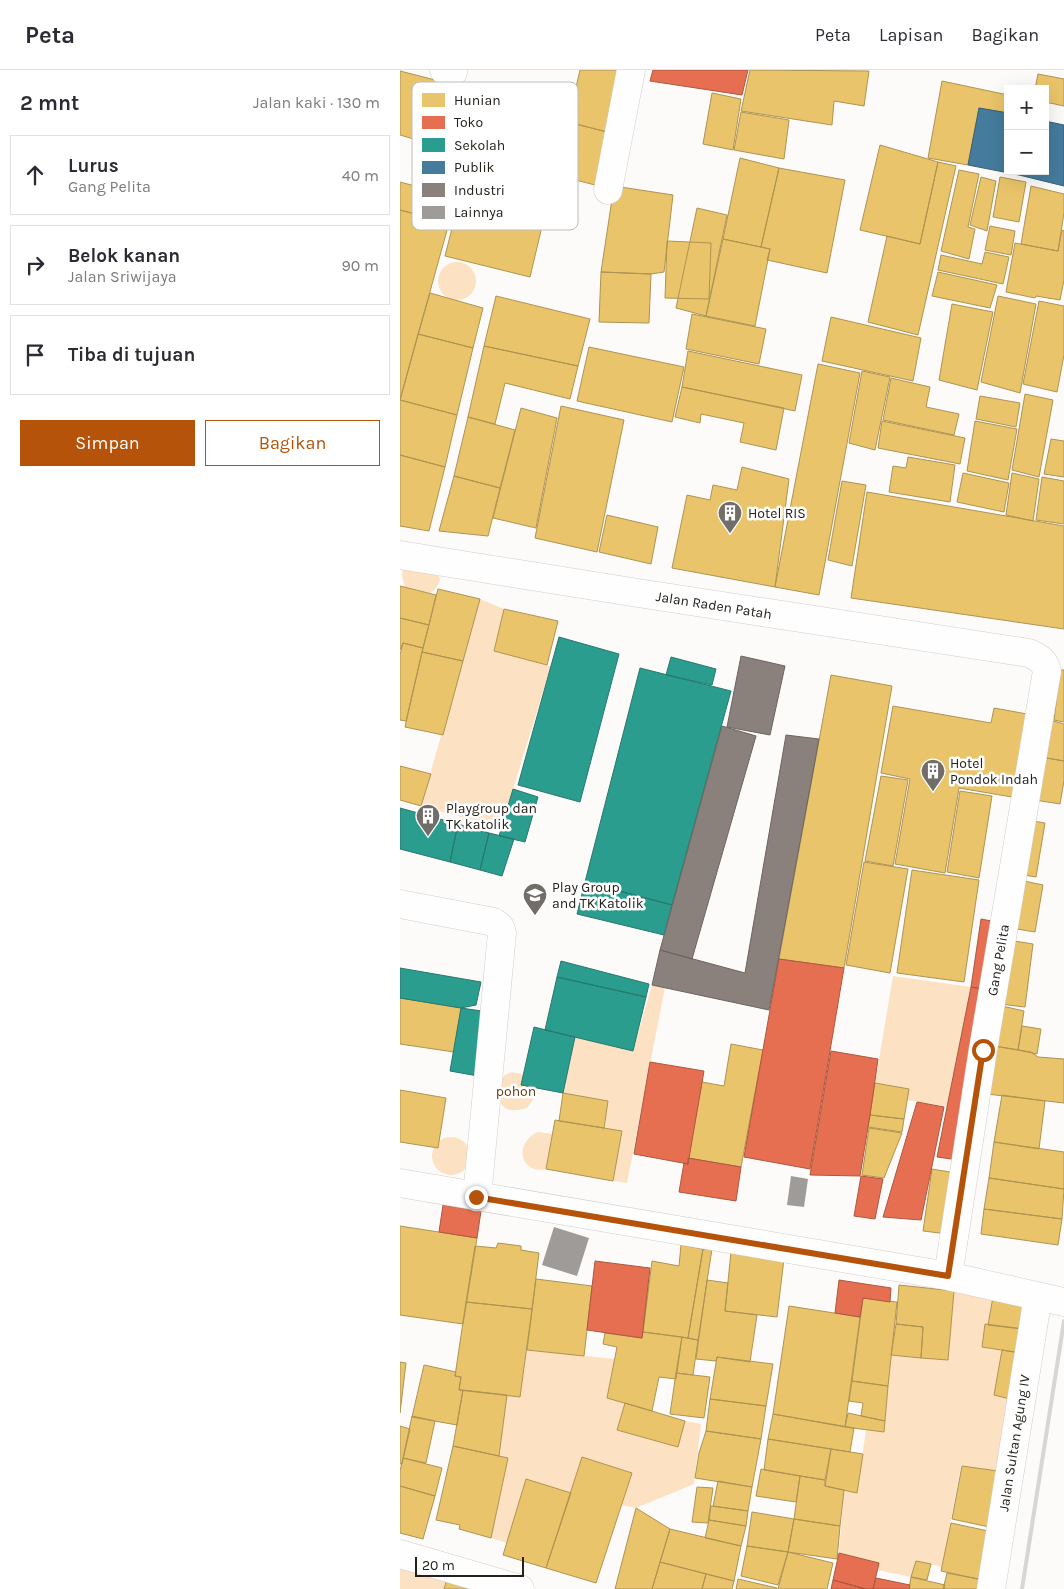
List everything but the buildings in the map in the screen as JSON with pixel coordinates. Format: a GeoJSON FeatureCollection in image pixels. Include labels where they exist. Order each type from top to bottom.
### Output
{"type":"FeatureCollection","features":[{"type":"Feature","properties":{"kind":"street"},"geometry":{"type":"LineString","coordinates":[[608,190],[630,70]]}},
{"type":"Feature","properties":{"kind":"street","name":"Jalan Raden Patah"},"geometry":{"type":"LineString","coordinates":[[400,555],[1029,653]]}},
{"type":"Feature","properties":{"kind":"street","name":"Gang Pelita"},"geometry":{"type":"LineString","coordinates":[[948,1276],[1047,671],[1046,665],[1040,658],[1029,653]]}},
{"type":"Feature","properties":{"kind":"street"},"geometry":{"type":"LineString","coordinates":[[400,904],[494,922],[500,927],[502,933],[476,1197]]}},
{"type":"Feature","properties":{"kind":"street"},"geometry":{"type":"LineString","coordinates":[[400,1183],[948,1276],[1064,1302]]}},
{"type":"Feature","properties":{"kind":"street","name":"Jalan Sultan Agung IV"},"geometry":{"type":"LineString","coordinates":[[991,1589],[1038,1296]]}},
{"type":"Feature","properties":{"kind":"street"},"geometry":{"type":"LineString","coordinates":[[400,1554],[520,1589]]}},
{"type":"Feature","properties":{"kind":"green space"},"geometry":{"type":"Polygon","coordinates":[[[457,262],[471,267],[476,281],[471,295],[457,300],[443,295],[438,281],[443,267],[457,262]]]}},
{"type":"Feature","properties":{"kind":"green space"},"geometry":{"type":"Polygon","coordinates":[[[403,566],[438,569],[440,581],[437,587],[426,594],[405,589],[402,575],[403,566]]]}},
{"type":"Feature","properties":{"kind":"green space"},"geometry":{"type":"Polygon","coordinates":[[[480,599],[504,609],[494,651],[551,666],[501,828],[421,806],[480,599]]]}},
{"type":"Feature","properties":{"kind":"green space"},"geometry":{"type":"Polygon","coordinates":[[[893,976],[971,987],[947,1107],[907,1100],[908,1089],[875,1083],[893,976]]]}},
{"type":"Feature","properties":{"kind":"green space"},"geometry":{"type":"Polygon","coordinates":[[[652,985],[665,987],[627,1183],[613,1181],[622,1131],[604,1128],[608,1101],[563,1093],[575,1037],[633,1051],[652,985]]]}},
{"type":"Feature","properties":{"kind":"green space","name":"pohon"},"geometry":{"type":"Polygon","coordinates":[[[512,1072],[526,1075],[533,1085],[535,1097],[527,1108],[518,1110],[506,1109],[501,1102],[499,1081],[505,1075],[512,1072]]]}},
{"type":"Feature","properties":{"kind":"green space","name":"pohon"},"geometry":{"type":"Polygon","coordinates":[[[538,1132],[552,1134],[556,1138],[554,1167],[536,1170],[524,1161],[523,1150],[525,1144],[532,1135],[538,1132]]]}},
{"type":"Feature","properties":{"kind":"green space"},"geometry":{"type":"Polygon","coordinates":[[[451,1137],[464,1143],[470,1156],[464,1169],[451,1175],[438,1169],[432,1156],[438,1143],[451,1137]]]}},
{"type":"Feature","properties":{"kind":"green space"},"geometry":{"type":"Polygon","coordinates":[[[954,1291],[993,1297],[988,1325],[985,1325],[982,1346],[1002,1350],[994,1395],[1018,1401],[1005,1472],[961,1466],[942,1567],[916,1561],[911,1577],[878,1570],[878,1563],[839,1553],[844,1490],[857,1492],[866,1430],[884,1432],[891,1355],[948,1360],[954,1291]]]}},
{"type":"Feature","properties":{"kind":"green space"},"geometry":{"type":"Polygon","coordinates":[[[527,1350],[615,1359],[607,1398],[625,1403],[617,1430],[678,1447],[685,1421],[701,1424],[694,1484],[636,1508],[621,1505],[632,1473],[582,1457],[571,1493],[507,1543],[491,1538],[508,1458],[499,1456],[507,1395],[520,1397],[527,1350]]]}},
{"type":"Feature","properties":{"kind":"green space"},"geometry":{"type":"Polygon","coordinates":[[[400,1563],[448,1575],[444,1589],[400,1589],[400,1563]]]}},
{"type":"Feature","properties":{"kind":"railway"},"geometry":{"type":"LineString","coordinates":[[1022,1589],[1064,1321]]}},
{"type":"Feature","properties":{"kind":"place","name":"Hotel RIS"},"geometry":{"type":"Point","coordinates":[730,534]}},
{"type":"Feature","properties":{"kind":"place","name":"Hotel Pondok Indah"},"geometry":{"type":"Point","coordinates":[933,792]}},
{"type":"Feature","properties":{"kind":"place","name":"Playgroup dan TK katolik"},"geometry":{"type":"Point","coordinates":[428,837]}},
{"type":"Feature","properties":{"kind":"place","name":"Play Group and TK Katolik"},"geometry":{"type":"Point","coordinates":[535,916]}},
{"type":"Feature","properties":{"kind":"route"},"geometry":{"type":"LineString","coordinates":[[476,1197],[948,1276],[983,1050]]}}]}
